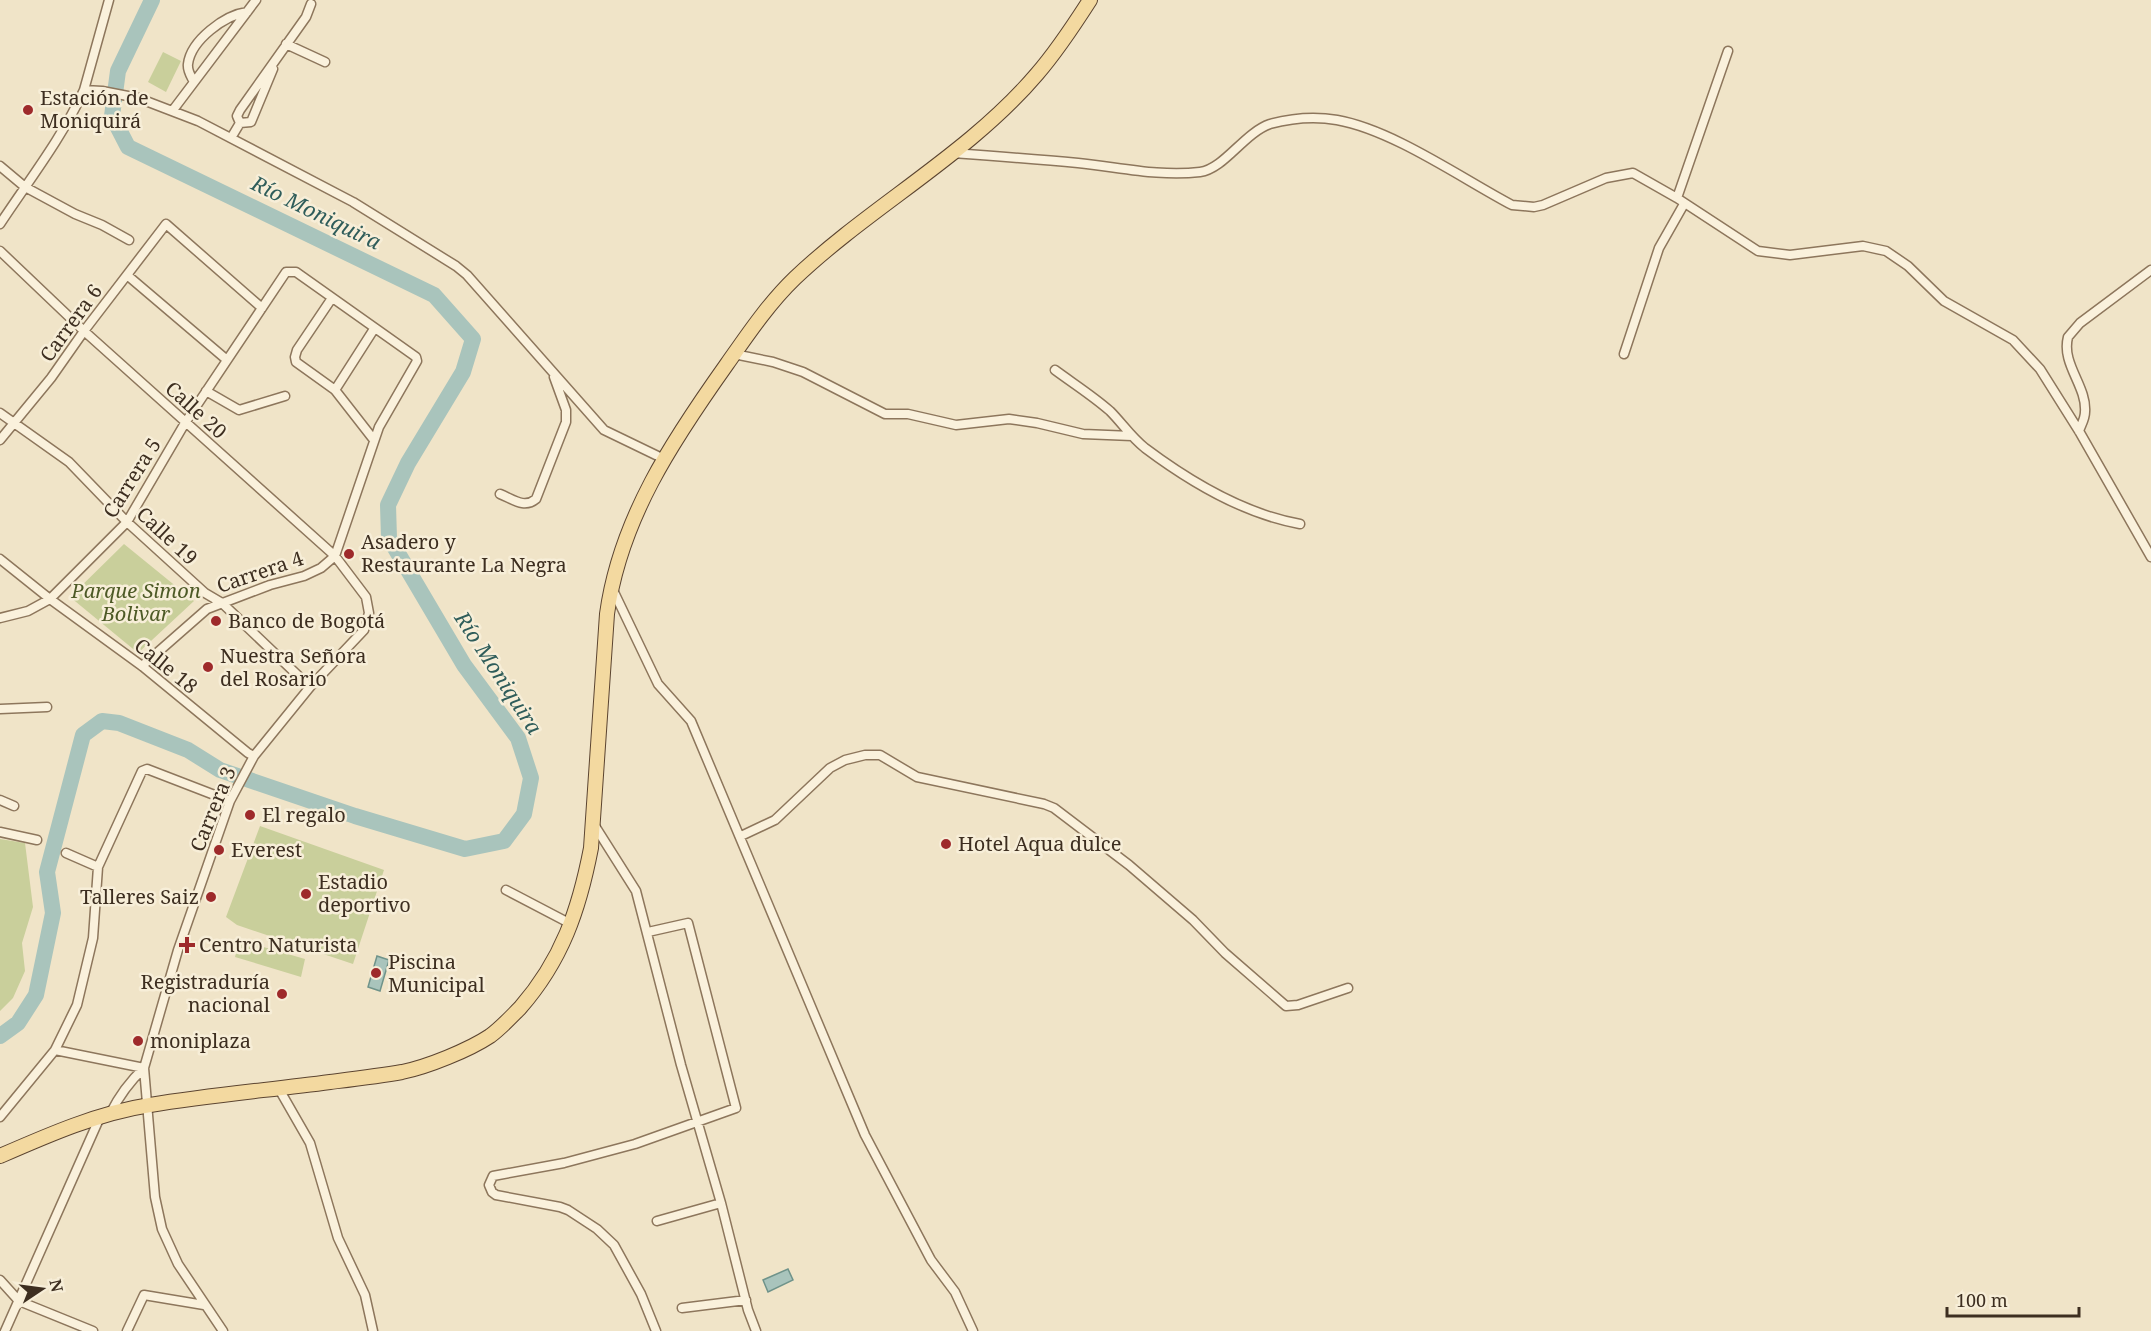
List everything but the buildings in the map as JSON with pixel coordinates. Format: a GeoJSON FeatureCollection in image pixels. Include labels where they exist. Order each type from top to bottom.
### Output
{"type":"FeatureCollection","features":[{"type":"Feature","properties":{"kind":"main road"},"geometry":{"type":"LineString","coordinates":[[0,1156],[45,1136],[105,1116],[148,1105],[404,1072],[472,1046],[492,1035],[528,999],[549,970],[571,924],[585,878],[591,848],[607,614],[611,587],[633,518],[664,459],[734,354],[765,312],[794,279],[952,153],[1002,110],[1037,74],[1090,0]]}},
{"type":"Feature","properties":{"kind":"street"},"geometry":{"type":"LineString","coordinates":[[0,224],[64,129],[84,90],[109,0]]}},
{"type":"Feature","properties":{"kind":"street"},"geometry":{"type":"LineString","coordinates":[[173,111],[256,0]]}},
{"type":"Feature","properties":{"kind":"street"},"geometry":{"type":"LineString","coordinates":[[240,123],[237,116],[240,110],[306,17],[311,4]]}},
{"type":"Feature","properties":{"kind":"street"},"geometry":{"type":"LineString","coordinates":[[194,82],[189,74],[188,63],[197,44],[222,21],[236,13],[247,12]]}},
{"type":"Feature","properties":{"kind":"street"},"geometry":{"type":"LineString","coordinates":[[286,44],[325,62]]}},
{"type":"Feature","properties":{"kind":"street"},"geometry":{"type":"LineString","coordinates":[[1677,198],[1728,51]]}},
{"type":"Feature","properties":{"kind":"street"},"geometry":{"type":"LineString","coordinates":[[240,123],[251,122],[279,54]]}},
{"type":"Feature","properties":{"kind":"street"},"geometry":{"type":"LineString","coordinates":[[84,90],[138,98],[198,121],[353,202],[456,266],[467,274],[604,430],[664,459]]}},
{"type":"Feature","properties":{"kind":"street"},"geometry":{"type":"LineString","coordinates":[[952,153],[1079,163],[1171,174],[1202,172],[1214,169],[1237,146],[1267,125],[1316,117],[1339,120],[1391,140],[1512,205],[1543,206],[1606,178],[1626,173],[1639,174],[1750,248],[1766,254],[1790,255],[1863,246],[1874,247],[1896,256],[1944,302],[2013,340],[2027,353],[2040,369],[2079,431],[2151,557]]}},
{"type":"Feature","properties":{"kind":"street"},"geometry":{"type":"LineString","coordinates":[[231,138],[240,123]]}},
{"type":"Feature","properties":{"kind":"street"},"geometry":{"type":"LineString","coordinates":[[0,166],[25,187],[64,209],[102,225],[129,240]]}},
{"type":"Feature","properties":{"kind":"street"},"geometry":{"type":"LineString","coordinates":[[1624,354],[1659,248],[1684,204]]}},
{"type":"Feature","properties":{"kind":"street","name":"Carrera 6"},"geometry":{"type":"LineString","coordinates":[[0,440],[16,423],[166,224],[262,308]]}},
{"type":"Feature","properties":{"kind":"street","name":"Calle 20"},"geometry":{"type":"LineString","coordinates":[[0,251],[185,423],[335,556],[366,597]]}},
{"type":"Feature","properties":{"kind":"street"},"geometry":{"type":"LineString","coordinates":[[2079,431],[2084,418],[2085,405],[2067,357],[2066,342],[2070,333],[2151,270]]}},
{"type":"Feature","properties":{"kind":"street","name":"Carrera 5"},"geometry":{"type":"LineString","coordinates":[[0,618],[28,611],[50,599],[127,522],[185,423],[286,272],[296,272],[332,298]]}},
{"type":"Feature","properties":{"kind":"street"},"geometry":{"type":"LineString","coordinates":[[127,275],[227,360]]}},
{"type":"Feature","properties":{"kind":"street"},"geometry":{"type":"LineString","coordinates":[[335,556],[379,427],[417,359],[332,298],[297,350],[295,357],[297,362],[335,390],[374,440]]}},
{"type":"Feature","properties":{"kind":"street"},"geometry":{"type":"LineString","coordinates":[[335,390],[374,329]]}},
{"type":"Feature","properties":{"kind":"street"},"geometry":{"type":"LineString","coordinates":[[734,354],[773,362],[803,372],[885,414],[908,414],[956,425],[1009,419],[1083,434],[1132,436]]}},
{"type":"Feature","properties":{"kind":"street"},"geometry":{"type":"LineString","coordinates":[[1055,370],[1109,411],[1144,447],[1203,486],[1262,514],[1300,524]]}},
{"type":"Feature","properties":{"kind":"street"},"geometry":{"type":"LineString","coordinates":[[500,494],[523,504],[530,504],[536,499],[566,422],[566,410],[552,371]]}},
{"type":"Feature","properties":{"kind":"street"},"geometry":{"type":"LineString","coordinates":[[206,391],[239,410],[285,396]]}},
{"type":"Feature","properties":{"kind":"street","name":"Calle 19"},"geometry":{"type":"LineString","coordinates":[[0,413],[69,462],[127,522],[205,593],[222,603],[310,687]]}},
{"type":"Feature","properties":{"kind":"street","name":"Carrera 4"},"geometry":{"type":"LineString","coordinates":[[142,666],[207,609],[270,585],[304,576],[321,568],[335,556]]}},
{"type":"Feature","properties":{"kind":"street","name":"Calle 18"},"geometry":{"type":"LineString","coordinates":[[0,559],[50,599],[142,666],[190,707],[254,756]]}},
{"type":"Feature","properties":{"kind":"street"},"geometry":{"type":"LineString","coordinates":[[611,587],[658,684],[691,721],[865,1135],[931,1260],[955,1292],[973,1331]]}},
{"type":"Feature","properties":{"kind":"street","name":"Carrera 3"},"geometry":{"type":"LineString","coordinates":[[144,1068],[178,950],[230,801],[254,756],[310,687],[364,630],[369,613],[366,597]]}},
{"type":"Feature","properties":{"kind":"street"},"geometry":{"type":"LineString","coordinates":[[0,709],[47,707]]}},
{"type":"Feature","properties":{"kind":"street"},"geometry":{"type":"LineString","coordinates":[[741,836],[775,820],[792,806],[818,777],[838,763],[865,755],[880,755],[917,777],[1054,808],[1152,884],[1225,953],[1286,1006],[1298,1005],[1348,988]]}},
{"type":"Feature","properties":{"kind":"street"},"geometry":{"type":"LineString","coordinates":[[0,1117],[55,1050],[77,1005],[90,950],[98,867],[144,769],[230,801]]}},
{"type":"Feature","properties":{"kind":"street"},"geometry":{"type":"LineString","coordinates":[[0,800],[14,806]]}},
{"type":"Feature","properties":{"kind":"street"},"geometry":{"type":"LineString","coordinates":[[593,823],[636,891],[697,1122],[756,1331]]}},
{"type":"Feature","properties":{"kind":"street"},"geometry":{"type":"LineString","coordinates":[[0,832],[37,840]]}},
{"type":"Feature","properties":{"kind":"street"},"geometry":{"type":"LineString","coordinates":[[66,853],[98,867]]}},
{"type":"Feature","properties":{"kind":"street"},"geometry":{"type":"LineString","coordinates":[[506,890],[571,924]]}},
{"type":"Feature","properties":{"kind":"street"},"geometry":{"type":"LineString","coordinates":[[648,933],[688,923],[736,1108],[635,1144],[564,1163],[493,1176],[489,1185],[496,1195],[568,1210],[597,1229],[614,1245],[641,1294],[656,1331]]}},
{"type":"Feature","properties":{"kind":"street"},"geometry":{"type":"LineString","coordinates":[[55,1050],[144,1068]]}},
{"type":"Feature","properties":{"kind":"street"},"geometry":{"type":"LineString","coordinates":[[144,1068],[155,1197],[162,1229],[178,1264],[223,1331]]}},
{"type":"Feature","properties":{"kind":"street"},"geometry":{"type":"LineString","coordinates":[[4,1326],[19,1301],[105,1116],[130,1082],[144,1068]]}},
{"type":"Feature","properties":{"kind":"street"},"geometry":{"type":"LineString","coordinates":[[279,1089],[310,1143],[338,1239],[365,1295],[373,1331]]}},
{"type":"Feature","properties":{"kind":"street"},"geometry":{"type":"LineString","coordinates":[[657,1221],[721,1203]]}},
{"type":"Feature","properties":{"kind":"street"},"geometry":{"type":"LineString","coordinates":[[0,1280],[19,1301],[93,1331]]}},
{"type":"Feature","properties":{"kind":"street"},"geometry":{"type":"LineString","coordinates":[[127,1331],[144,1295],[204,1305]]}},
{"type":"Feature","properties":{"kind":"street"},"geometry":{"type":"LineString","coordinates":[[682,1308],[746,1300]]}},
{"type":"Feature","properties":{"kind":"green space"},"geometry":{"type":"Polygon","coordinates":[[[163,52],[181,61],[166,92],[148,82],[163,52]]]}},
{"type":"Feature","properties":{"kind":"green space","name":"Parque Simon Bolivar"},"geometry":{"type":"Polygon","coordinates":[[[124,544],[194,601],[138,653],[70,597],[124,544]]]}},
{"type":"Feature","properties":{"kind":"green space","name":"Estadio deportivo"},"geometry":{"type":"Polygon","coordinates":[[[260,826],[384,870],[353,964],[237,925],[226,917],[260,826]]]}},
{"type":"Feature","properties":{"kind":"green space"},"geometry":{"type":"Polygon","coordinates":[[[0,839],[25,843],[33,907],[22,943],[25,971],[13,998],[0,1011],[0,839]]]}},
{"type":"Feature","properties":{"kind":"green space"},"geometry":{"type":"Polygon","coordinates":[[[239,940],[305,959],[301,977],[235,957],[239,940]]]}},
{"type":"Feature","properties":{"kind":"water"},"geometry":{"type":"Polygon","coordinates":[[[377,956],[389,960],[380,991],[368,987],[377,956]]]}},
{"type":"Feature","properties":{"kind":"water"},"geometry":{"type":"Polygon","coordinates":[[[788,1269],[793,1280],[768,1292],[763,1280],[788,1269]]]}},
{"type":"Feature","properties":{"kind":"waterway","name":"Río Moniquira"},"geometry":{"type":"LineString","coordinates":[[0,1036],[18,1023],[36,995],[53,913],[47,872],[83,735],[102,721],[119,723],[188,750],[220,770],[355,816],[465,849],[504,841],[524,814],[531,778],[518,738],[464,665],[389,538],[388,505],[408,463],[463,372],[473,339],[434,295],[128,147],[112,116],[118,71],[152,0]]}},
{"type":"Feature","properties":{"kind":"place","name":"Estación de Moniquirá"},"geometry":{"type":"Point","coordinates":[28,110]}},
{"type":"Feature","properties":{"kind":"place","name":"Asadero y Restaurante La Negra"},"geometry":{"type":"Point","coordinates":[349,554]}},
{"type":"Feature","properties":{"kind":"place","name":"Banco de Bogotá"},"geometry":{"type":"Point","coordinates":[216,621]}},
{"type":"Feature","properties":{"kind":"place","name":"Nuestra Señora del Rosario"},"geometry":{"type":"Point","coordinates":[208,667]}},
{"type":"Feature","properties":{"kind":"place","name":"El regalo"},"geometry":{"type":"Point","coordinates":[250,815]}},
{"type":"Feature","properties":{"kind":"place","name":"Hotel Aqua dulce"},"geometry":{"type":"Point","coordinates":[946,844]}},
{"type":"Feature","properties":{"kind":"place","name":"Everest"},"geometry":{"type":"Point","coordinates":[219,850]}},
{"type":"Feature","properties":{"kind":"place","name":"Estadio deportivo"},"geometry":{"type":"Point","coordinates":[306,894]}},
{"type":"Feature","properties":{"kind":"place","name":"Talleres Saiz"},"geometry":{"type":"Point","coordinates":[211,897]}},
{"type":"Feature","properties":{"kind":"place","name":"Centro Naturista"},"geometry":{"type":"Point","coordinates":[187,945]}},
{"type":"Feature","properties":{"kind":"place","name":"Piscina Municipal"},"geometry":{"type":"Point","coordinates":[376,973]}},
{"type":"Feature","properties":{"kind":"place","name":"Registraduría nacional"},"geometry":{"type":"Point","coordinates":[282,994]}},
{"type":"Feature","properties":{"kind":"place","name":"moniplaza"},"geometry":{"type":"Point","coordinates":[138,1041]}}]}
